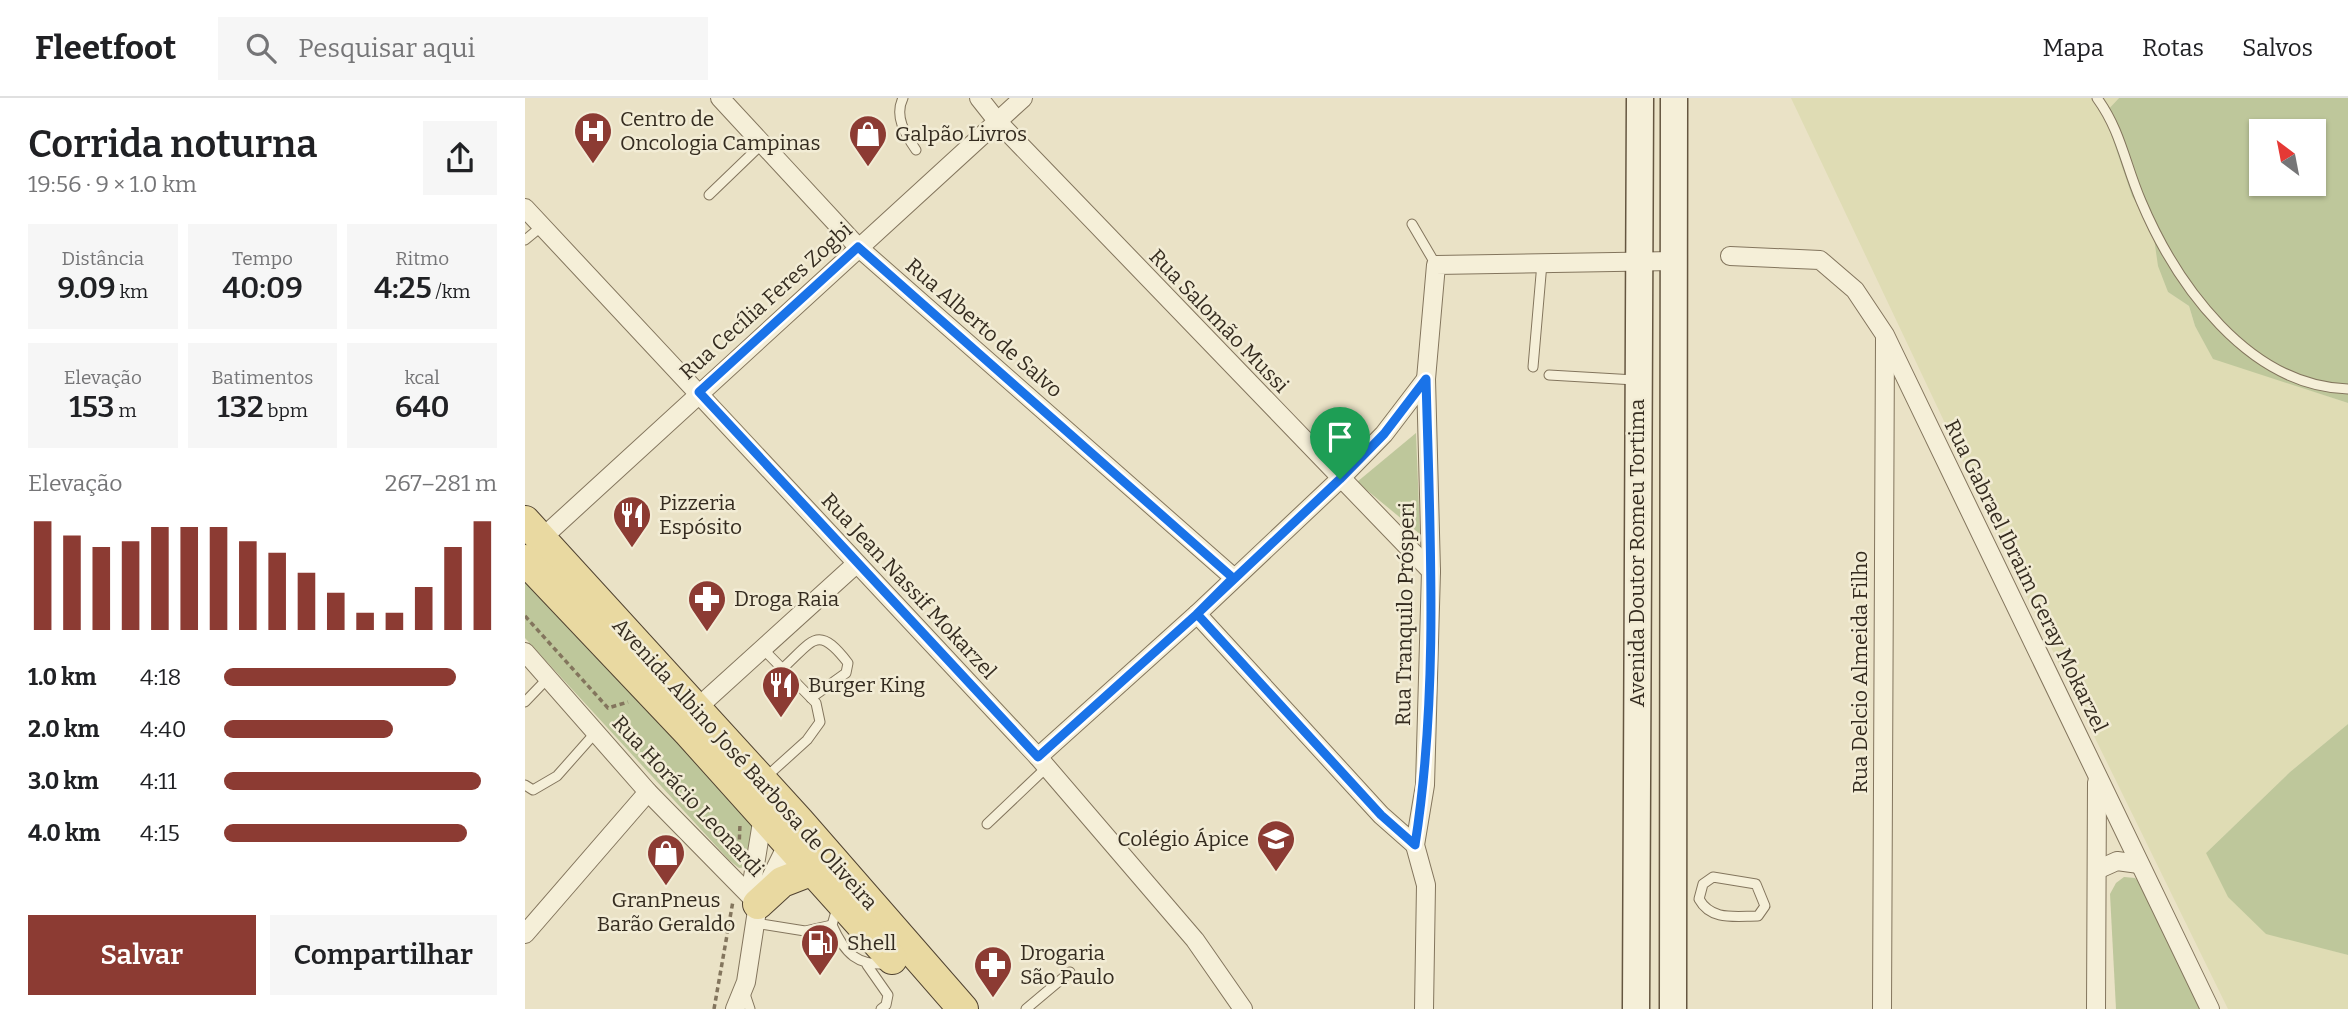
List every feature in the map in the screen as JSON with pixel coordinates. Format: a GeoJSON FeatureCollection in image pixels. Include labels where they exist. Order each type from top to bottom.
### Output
{"type":"FeatureCollection","features":[{"type":"Feature","properties":{"kind":"main road","name":"Avenida Doutor Romeu Tortima"},"geometry":{"type":"LineString","coordinates":[[1636,1009],[1637,262],[1640,98]]}},
{"type":"Feature","properties":{"kind":"main road","name":"Avenida Doutor Romeu Tortima"},"geometry":{"type":"LineString","coordinates":[[1674,98],[1674,261],[1687,900],[1674,1009]]}},
{"type":"Feature","properties":{"kind":"main road","name":"Avenida Albino José Barbosa de Oliveira"},"geometry":{"type":"LineString","coordinates":[[530,540],[697,709],[762,781],[836,912],[882,964],[938,1009]]}},
{"type":"Feature","properties":{"kind":"main road","name":"Avenida Albino José Barbosa de Oliveira"},"geometry":{"type":"LineString","coordinates":[[530,540],[689,733],[763,816],[793,832],[963,1009]]}},
{"type":"Feature","properties":{"kind":"main road"},"geometry":{"type":"LineString","coordinates":[[757,914],[782,882],[813,870]]}},
{"type":"Feature","properties":{"kind":"street","name":"Rua Alberto de Salvo"},"geometry":{"type":"LineString","coordinates":[[720,98],[858,247],[1233,578]]}},
{"type":"Feature","properties":{"kind":"street","name":"Rua Salomão Mussi"},"geometry":{"type":"LineString","coordinates":[[979,98],[998,122],[1431,571]]}},
{"type":"Feature","properties":{"kind":"street","name":"Rua Cecília Feres Zogbi"},"geometry":{"type":"LineString","coordinates":[[530,540],[699,392],[1024,98]]}},
{"type":"Feature","properties":{"kind":"street","name":"Rua Jean Nassif Mokarzel"},"geometry":{"type":"LineString","coordinates":[[525,208],[1043,762],[1195,940],[1243,1009]]}},
{"type":"Feature","properties":{"kind":"street","name":"Rua Gabrael Ibraim Geray Mokarzel"},"geometry":{"type":"LineString","coordinates":[[1730,256],[1820,260],[1855,290],[1885,335],[2210,1009]]}},
{"type":"Feature","properties":{"kind":"street"},"geometry":{"type":"LineString","coordinates":[[1436,265],[1674,261]]}},
{"type":"Feature","properties":{"kind":"street","name":"Rua Tranquilo Prósperi"},"geometry":{"type":"LineString","coordinates":[[1425,1009],[1426,886],[1415,845],[1425,785],[1431,571],[1426,379],[1436,265]]}},
{"type":"Feature","properties":{"kind":"street","name":"Rua Delcio Almeida Filho"},"geometry":{"type":"LineString","coordinates":[[1882,1009],[1885,335]]}},
{"type":"Feature","properties":{"kind":"street"},"geometry":{"type":"LineString","coordinates":[[1043,762],[1233,578],[1340,479],[1384,434],[1426,379]]}},
{"type":"Feature","properties":{"kind":"street"},"geometry":{"type":"LineString","coordinates":[[697,709],[856,564]]}},
{"type":"Feature","properties":{"kind":"street"},"geometry":{"type":"LineString","coordinates":[[1197,614],[1381,815],[1415,845]]}},
{"type":"Feature","properties":{"kind":"street","name":"Rua Horácio Leonardi"},"geometry":{"type":"LineString","coordinates":[[525,652],[757,914]]}},
{"type":"Feature","properties":{"kind":"street"},"geometry":{"type":"LineString","coordinates":[[2096,1009],[2097,776]]}},
{"type":"Feature","properties":{"kind":"street"},"geometry":{"type":"LineString","coordinates":[[525,934],[647,792]]}},
{"type":"Feature","properties":{"kind":"street","name":"Rua Horácio Leonardi"},"geometry":{"type":"LineString","coordinates":[[757,914],[752,883],[763,816]]}},
{"type":"Feature","properties":{"kind":"street"},"geometry":{"type":"LineString","coordinates":[[734,1009],[744,990],[757,914],[793,832]]}},
{"type":"Feature","properties":{"kind":"street"},"geometry":{"type":"LineString","coordinates":[[2097,870],[2117,861],[2140,864]]}},
{"type":"Feature","properties":{"kind":"lane"},"geometry":{"type":"LineString","coordinates":[[903,98],[899,112],[904,133],[916,150]]}},
{"type":"Feature","properties":{"kind":"lane"},"geometry":{"type":"LineString","coordinates":[[2097,98],[2114,122],[2141,201],[2169,256],[2206,313],[2233,339],[2291,374],[2332,388],[2348,389]]}},
{"type":"Feature","properties":{"kind":"lane"},"geometry":{"type":"LineString","coordinates":[[709,195],[762,144]]}},
{"type":"Feature","properties":{"kind":"lane"},"geometry":{"type":"LineString","coordinates":[[1412,224],[1436,265]]}},
{"type":"Feature","properties":{"kind":"lane"},"geometry":{"type":"LineString","coordinates":[[525,240],[542,226]]}},
{"type":"Feature","properties":{"kind":"lane"},"geometry":{"type":"LineString","coordinates":[[1533,367],[1542,263]]}},
{"type":"Feature","properties":{"kind":"lane"},"geometry":{"type":"LineString","coordinates":[[1549,375],[1637,380]]}},
{"type":"Feature","properties":{"kind":"lane"},"geometry":{"type":"LineString","coordinates":[[782,669],[815,639],[824,638],[835,646],[848,663],[846,673],[811,698]]}},
{"type":"Feature","properties":{"kind":"lane"},"geometry":{"type":"LineString","coordinates":[[762,781],[807,740],[820,722],[819,711],[811,698],[763,649]]}},
{"type":"Feature","properties":{"kind":"lane"},"geometry":{"type":"LineString","coordinates":[[525,702],[548,678]]}},
{"type":"Feature","properties":{"kind":"lane"},"geometry":{"type":"LineString","coordinates":[[525,785],[533,790],[557,776],[596,732]]}},
{"type":"Feature","properties":{"kind":"lane"},"geometry":{"type":"LineString","coordinates":[[987,824],[1043,762]]}},
{"type":"Feature","properties":{"kind":"lane"},"geometry":{"type":"LineString","coordinates":[[1713,877],[1741,879],[1756,884],[1765,906],[1758,916],[1721,916],[1687,900],[1713,877]]}},
{"type":"Feature","properties":{"kind":"lane"},"geometry":{"type":"LineString","coordinates":[[757,914],[805,931],[836,912]]}},
{"type":"Feature","properties":{"kind":"lane"},"geometry":{"type":"LineString","coordinates":[[881,1009],[886,1005],[888,995],[882,964]]}},
{"type":"Feature","properties":{"kind":"lane"},"geometry":{"type":"LineString","coordinates":[[1025,1009],[1070,972]]}},
{"type":"Feature","properties":{"kind":"lane"},"geometry":{"type":"LineString","coordinates":[[744,990],[750,1009]]}},
{"type":"Feature","properties":{"kind":"shaded area"},"geometry":{"type":"Polygon","coordinates":[[[1791,98],[2119,98],[2104,114],[2132,196],[2153,231],[2168,292],[2189,306],[2195,326],[2213,358],[2348,403],[2348,724],[2290,772],[2206,853],[2330,950],[2348,955],[2348,1009],[2228,1009],[2068,683],[1791,98]]]}},
{"type":"Feature","properties":{"kind":"green space"},"geometry":{"type":"Polygon","coordinates":[[[2119,98],[2348,98],[2348,403],[2213,359],[2195,326],[2189,306],[2168,292],[2158,266],[2153,231],[2132,196],[2104,114],[2119,98]]]}},
{"type":"Feature","properties":{"kind":"green space"},"geometry":{"type":"Polygon","coordinates":[[[1416,433],[1420,534],[1357,482],[1416,433]]]}},
{"type":"Feature","properties":{"kind":"green space"},"geometry":{"type":"Polygon","coordinates":[[[525,572],[754,821],[746,867],[739,868],[729,860],[525,638],[525,572]]]}},
{"type":"Feature","properties":{"kind":"green space"},"geometry":{"type":"Polygon","coordinates":[[[2348,724],[2348,955],[2266,934],[2228,897],[2206,853],[2290,772],[2348,724]]]}},
{"type":"Feature","properties":{"kind":"green space"},"geometry":{"type":"Polygon","coordinates":[[[2124,877],[2135,878],[2142,885],[2202,1009],[2116,1009],[2110,894],[2116,883],[2124,877]]]}},
{"type":"Feature","properties":{"kind":"place","name":"Centro de Oncologia Campinas"},"geometry":{"type":"Point","coordinates":[593,165]}},
{"type":"Feature","properties":{"kind":"place","name":"Galpão Livros"},"geometry":{"type":"Point","coordinates":[868,168]}},
{"type":"Feature","properties":{"kind":"place","name":"Pizzeria Espósito"},"geometry":{"type":"Point","coordinates":[632,549]}},
{"type":"Feature","properties":{"kind":"place","name":"Droga Raia"},"geometry":{"type":"Point","coordinates":[707,633]}},
{"type":"Feature","properties":{"kind":"place","name":"Burger King"},"geometry":{"type":"Point","coordinates":[781,719]}},
{"type":"Feature","properties":{"kind":"place","name":"Colégio Ápice"},"geometry":{"type":"Point","coordinates":[1276,873]}},
{"type":"Feature","properties":{"kind":"place","name":"GranPneus Barão Geraldo"},"geometry":{"type":"Point","coordinates":[666,887]}},
{"type":"Feature","properties":{"kind":"place","name":"Shell"},"geometry":{"type":"Point","coordinates":[820,977]}},
{"type":"Feature","properties":{"kind":"place","name":"Drogaria São Paulo"},"geometry":{"type":"Point","coordinates":[993,999]}},
{"type":"Feature","properties":{"kind":"route"},"geometry":{"type":"LineString","coordinates":[[1340,479],[1197,614],[1038,757],[699,392],[858,247],[1233,578],[1197,614],[1381,815],[1415,845],[1425,785],[1431,571],[1426,379],[1384,434],[1340,479]]}}]}
